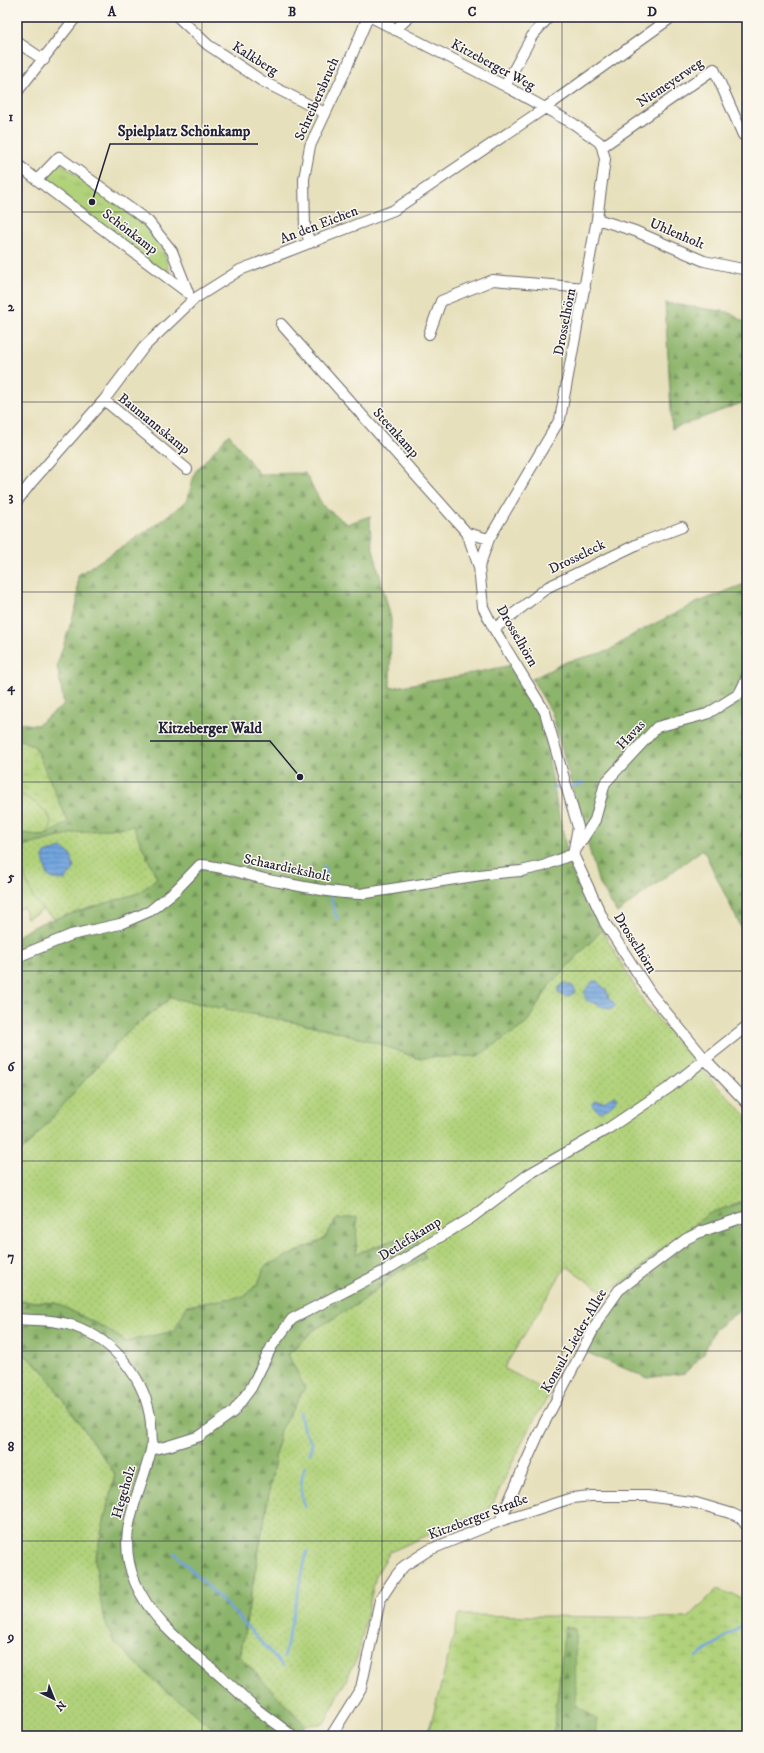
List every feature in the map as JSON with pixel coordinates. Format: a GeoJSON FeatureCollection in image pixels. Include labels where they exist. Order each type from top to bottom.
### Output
{"type":"FeatureCollection","features":[{"type":"Feature","properties":{"kind":"street"},"geometry":{"type":"LineString","coordinates":[[17,92],[44,60],[76,17]]}},
{"type":"Feature","properties":{"kind":"street","name":"Kalkberg"},"geometry":{"type":"LineString","coordinates":[[178,17],[208,45],[262,81],[325,113]]}},
{"type":"Feature","properties":{"kind":"street","name":"Schreibersbruch"},"geometry":{"type":"LineString","coordinates":[[310,243],[306,228],[304,179],[310,146],[343,76],[368,17]]}},
{"type":"Feature","properties":{"kind":"street","name":"Kitzeberger Weg"},"geometry":{"type":"LineString","coordinates":[[371,17],[505,86],[574,124],[601,145]]}},
{"type":"Feature","properties":{"kind":"street"},"geometry":{"type":"LineString","coordinates":[[395,30],[409,17]]}},
{"type":"Feature","properties":{"kind":"street"},"geometry":{"type":"LineString","coordinates":[[505,86],[532,36],[549,17]]}},
{"type":"Feature","properties":{"kind":"street","name":"An den Eichen"},"geometry":{"type":"LineString","coordinates":[[17,501],[104,400],[144,347],[191,295],[240,270],[394,210],[545,108],[672,17]]}},
{"type":"Feature","properties":{"kind":"street"},"geometry":{"type":"LineString","coordinates":[[17,42],[44,60]]}},
{"type":"Feature","properties":{"kind":"street","name":"Niemeyerweg"},"geometry":{"type":"LineString","coordinates":[[601,145],[714,69],[743,135]]}},
{"type":"Feature","properties":{"kind":"street","name":"Drosselhörn"},"geometry":{"type":"LineString","coordinates":[[601,145],[605,159],[597,220],[560,419],[489,539],[479,567],[483,607],[494,629],[546,712],[578,827],[573,854],[605,923],[651,994],[705,1059],[747,1103]]}},
{"type":"Feature","properties":{"kind":"street","name":"Schönkamp"},"geometry":{"type":"LineString","coordinates":[[37,180],[59,157],[108,191],[148,221],[172,251],[191,295]]}},
{"type":"Feature","properties":{"kind":"street","name":"Schönkamp"},"geometry":{"type":"LineString","coordinates":[[17,164],[191,295]]}},
{"type":"Feature","properties":{"kind":"street","name":"Uhlenholt"},"geometry":{"type":"LineString","coordinates":[[597,220],[635,231],[704,261],[747,270]]}},
{"type":"Feature","properties":{"kind":"street"},"geometry":{"type":"LineString","coordinates":[[429,334],[441,301],[493,280],[585,288]]}},
{"type":"Feature","properties":{"kind":"street","name":"Steenkamp"},"geometry":{"type":"LineString","coordinates":[[281,324],[467,533],[479,567]]}},
{"type":"Feature","properties":{"kind":"street","name":"Baumannskamp"},"geometry":{"type":"LineString","coordinates":[[104,400],[187,469]]}},
{"type":"Feature","properties":{"kind":"street","name":"Drosseleck"},"geometry":{"type":"LineString","coordinates":[[494,629],[548,587],[640,543],[682,527]]}},
{"type":"Feature","properties":{"kind":"street"},"geometry":{"type":"LineString","coordinates":[[467,533],[489,539]]}},
{"type":"Feature","properties":{"kind":"street","name":"Havas"},"geometry":{"type":"LineString","coordinates":[[573,854],[595,820],[605,783],[657,727],[707,714],[739,694],[747,678]]}},
{"type":"Feature","properties":{"kind":"street","name":"Schaardieksholt"},"geometry":{"type":"LineString","coordinates":[[17,957],[71,935],[120,924],[150,911],[176,890],[200,865],[211,865],[270,880],[334,892],[360,894],[487,874],[521,871],[543,866],[573,854]]}},
{"type":"Feature","properties":{"kind":"street"},"geometry":{"type":"LineString","coordinates":[[705,1059],[747,1026]]}},
{"type":"Feature","properties":{"kind":"street","name":"Detlefskamp"},"geometry":{"type":"LineString","coordinates":[[151,1450],[200,1436],[233,1412],[251,1388],[272,1346],[292,1319],[388,1269],[471,1218],[529,1174],[609,1128],[670,1087],[705,1059]]}},
{"type":"Feature","properties":{"kind":"street","name":"Konsul-Lieder-Allee"},"geometry":{"type":"LineString","coordinates":[[500,1521],[540,1431],[600,1317],[619,1290],[686,1240],[700,1232],[747,1216]]}},
{"type":"Feature","properties":{"kind":"street","name":"Hegeholz"},"geometry":{"type":"LineString","coordinates":[[17,1319],[62,1322],[88,1332],[108,1346],[125,1361],[137,1379],[145,1397],[150,1418],[152,1436],[151,1450],[132,1508],[128,1527],[128,1551],[130,1566],[142,1597],[154,1614],[180,1641],[258,1710],[292,1736]]}},
{"type":"Feature","properties":{"kind":"street","name":"Kitzeberger Straße"},"geometry":{"type":"LineString","coordinates":[[332,1736],[361,1688],[380,1600],[404,1566],[429,1550],[500,1521],[572,1498],[607,1495],[648,1496],[696,1503],[733,1514],[741,1518],[746,1525]]}},
{"type":"Feature","properties":{"kind":"green space"},"geometry":{"type":"Polygon","coordinates":[[[58,161],[143,224],[164,252],[170,277],[43,179],[58,161]]]}},
{"type":"Feature","properties":{"kind":"green space"},"geometry":{"type":"Polygon","coordinates":[[[665,303],[728,312],[747,324],[747,401],[672,429],[665,303]]]}},
{"type":"Feature","properties":{"kind":"green space"},"geometry":{"type":"Polygon","coordinates":[[[229,434],[259,474],[305,473],[323,506],[347,524],[370,516],[371,541],[391,619],[390,688],[512,665],[541,714],[557,806],[572,873],[602,930],[549,986],[526,1024],[478,1056],[417,1058],[374,1042],[328,1029],[171,998],[127,1032],[29,1144],[17,1154],[17,936],[41,923],[139,893],[157,878],[133,826],[74,833],[17,848],[17,837],[24,833],[44,836],[68,822],[35,747],[17,738],[17,723],[37,725],[64,705],[57,665],[77,604],[78,575],[147,531],[187,501],[195,472],[229,434]]]}},
{"type":"Feature","properties":{"kind":"green space"},"geometry":{"type":"Polygon","coordinates":[[[747,583],[747,940],[703,849],[617,913],[598,881],[552,713],[532,679],[566,662],[608,651],[634,634],[696,603],[747,583]]]}},
{"type":"Feature","properties":{"kind":"green space"},"geometry":{"type":"Polygon","coordinates":[[[17,738],[35,747],[68,822],[47,835],[51,827],[51,821],[48,815],[37,804],[17,792],[17,738]]]}},
{"type":"Feature","properties":{"kind":"green space"},"geometry":{"type":"Polygon","coordinates":[[[17,792],[42,807],[48,814],[51,826],[48,833],[44,836],[24,834],[17,837],[17,792]]]}},
{"type":"Feature","properties":{"kind":"green space"},"geometry":{"type":"Polygon","coordinates":[[[133,826],[157,878],[139,893],[55,919],[38,905],[24,876],[17,853],[17,848],[74,833],[133,826]]]}},
{"type":"Feature","properties":{"kind":"green space"},"geometry":{"type":"Polygon","coordinates":[[[17,857],[33,898],[43,910],[27,918],[23,907],[17,910],[17,857]]]}},
{"type":"Feature","properties":{"kind":"green space"},"geometry":{"type":"Polygon","coordinates":[[[602,930],[645,1004],[709,1078],[747,1116],[747,1200],[733,1204],[606,1294],[566,1266],[504,1368],[550,1393],[527,1432],[491,1507],[390,1552],[376,1575],[357,1658],[324,1724],[305,1725],[240,1657],[280,1430],[304,1388],[288,1354],[314,1330],[361,1302],[398,1272],[425,1258],[415,1236],[398,1238],[356,1254],[337,1219],[323,1240],[265,1266],[258,1284],[244,1296],[188,1306],[174,1331],[126,1342],[103,1327],[56,1303],[17,1301],[17,1154],[29,1144],[127,1032],[171,998],[328,1029],[374,1042],[417,1058],[526,1024],[549,986],[602,930]]]}},
{"type":"Feature","properties":{"kind":"green space"},"geometry":{"type":"Polygon","coordinates":[[[747,1200],[747,1305],[714,1330],[704,1353],[685,1373],[647,1378],[588,1353],[622,1283],[658,1252],[708,1214],[747,1200]]]}},
{"type":"Feature","properties":{"kind":"green space"},"geometry":{"type":"Polygon","coordinates":[[[357,1217],[356,1254],[399,1238],[415,1236],[426,1258],[398,1272],[361,1302],[314,1330],[288,1354],[305,1388],[280,1430],[240,1657],[305,1725],[298,1736],[223,1736],[158,1684],[113,1641],[103,1617],[95,1560],[115,1474],[42,1369],[17,1349],[17,1301],[56,1303],[103,1327],[126,1342],[174,1331],[187,1306],[244,1296],[258,1284],[265,1266],[323,1240],[337,1219],[357,1217]]]}},
{"type":"Feature","properties":{"kind":"green space"},"geometry":{"type":"Polygon","coordinates":[[[17,1349],[42,1369],[115,1474],[95,1560],[220,1734],[223,1736],[17,1736],[17,1349]]]}},
{"type":"Feature","properties":{"kind":"green space"},"geometry":{"type":"Polygon","coordinates":[[[717,1589],[747,1600],[747,1736],[595,1736],[597,1719],[576,1705],[575,1629],[565,1626],[553,1736],[426,1736],[431,1723],[459,1615],[688,1618],[717,1589]]]}},
{"type":"Feature","properties":{"kind":"green space"},"geometry":{"type":"Polygon","coordinates":[[[564,1627],[575,1629],[576,1704],[597,1719],[595,1736],[553,1736],[564,1627]]]}},
{"type":"Feature","properties":{"kind":"water"},"geometry":{"type":"Polygon","coordinates":[[[62,848],[71,855],[74,869],[65,880],[53,879],[48,876],[43,858],[45,853],[62,848]]]}},
{"type":"Feature","properties":{"kind":"water"},"geometry":{"type":"Polygon","coordinates":[[[593,981],[597,981],[607,991],[609,998],[616,1005],[611,1010],[586,1000],[584,992],[593,981]]]}},
{"type":"Feature","properties":{"kind":"water"},"geometry":{"type":"Polygon","coordinates":[[[564,983],[573,986],[576,992],[567,997],[559,994],[559,987],[564,983]]]}},
{"type":"Feature","properties":{"kind":"water"},"geometry":{"type":"Polygon","coordinates":[[[614,1095],[618,1098],[605,1110],[600,1112],[593,1107],[592,1105],[596,1100],[604,1102],[614,1095]]]}},
{"type":"Feature","properties":{"kind":"waterway"},"geometry":{"type":"LineString","coordinates":[[571,786],[584,783]]}},
{"type":"Feature","properties":{"kind":"waterway"},"geometry":{"type":"LineString","coordinates":[[552,789],[562,787]]}},
{"type":"Feature","properties":{"kind":"waterway"},"geometry":{"type":"LineString","coordinates":[[324,866],[328,881]]}},
{"type":"Feature","properties":{"kind":"waterway"},"geometry":{"type":"LineString","coordinates":[[330,896],[337,919]]}},
{"type":"Feature","properties":{"kind":"waterway"},"geometry":{"type":"LineString","coordinates":[[300,1413],[303,1428],[312,1445],[310,1454]]}},
{"type":"Feature","properties":{"kind":"waterway"},"geometry":{"type":"LineString","coordinates":[[305,1466],[301,1491],[305,1507]]}},
{"type":"Feature","properties":{"kind":"waterway"},"geometry":{"type":"LineString","coordinates":[[284,1658],[307,1551]]}},
{"type":"Feature","properties":{"kind":"waterway"},"geometry":{"type":"LineString","coordinates":[[175,1553],[241,1620],[283,1666]]}},
{"type":"Feature","properties":{"kind":"waterway"},"geometry":{"type":"LineString","coordinates":[[697,1657],[743,1624],[747,1628]]}},
{"type":"Feature","properties":{"kind":"place","name":"Spielplatz Schönkamp"},"geometry":{"type":"Point","coordinates":[92,202]}},
{"type":"Feature","properties":{"kind":"place","name":"Kitzeberger Wald"},"geometry":{"type":"Point","coordinates":[300,777]}}]}
